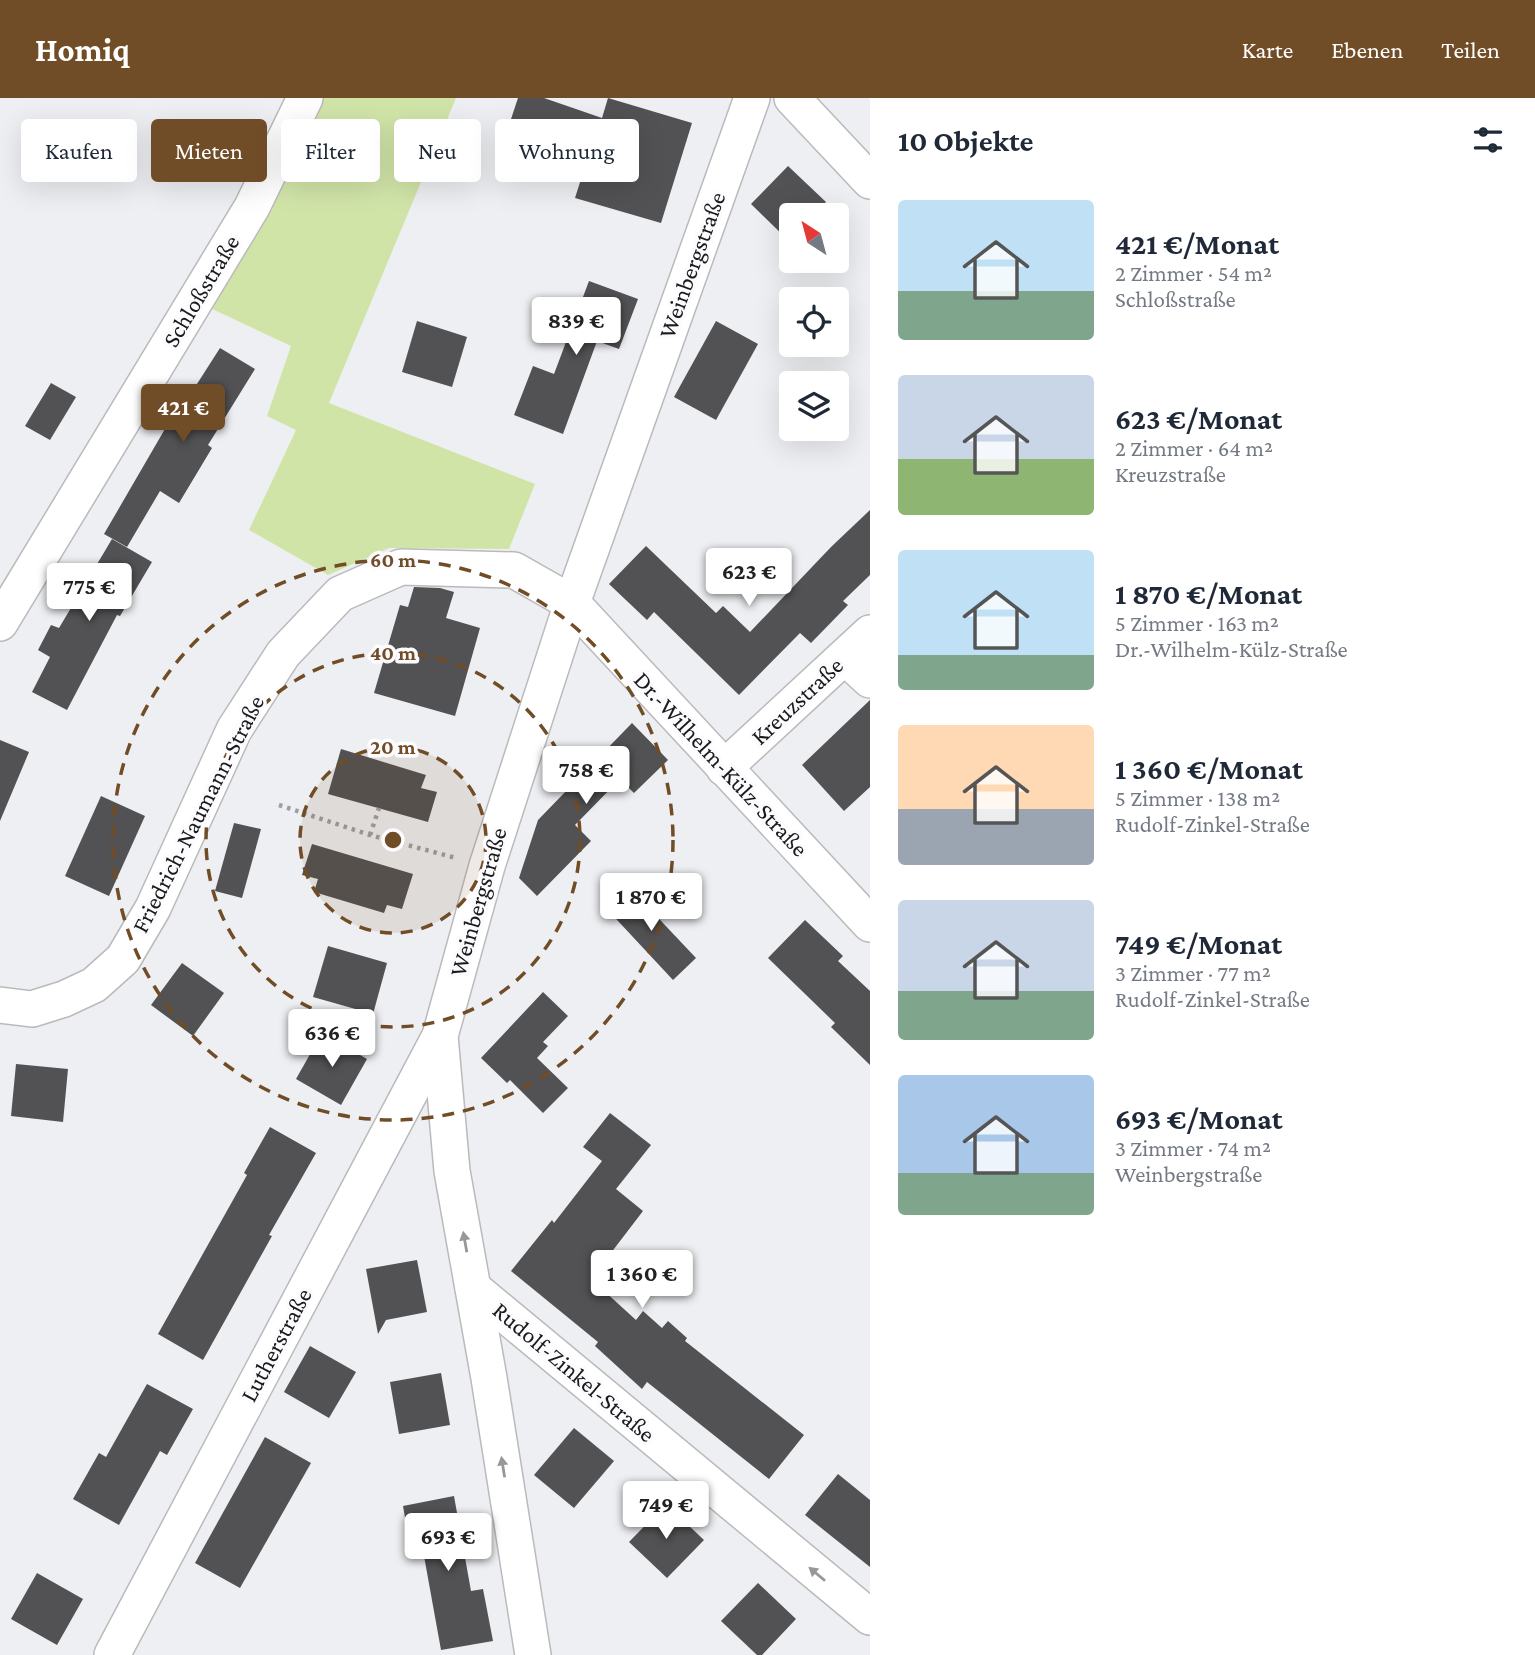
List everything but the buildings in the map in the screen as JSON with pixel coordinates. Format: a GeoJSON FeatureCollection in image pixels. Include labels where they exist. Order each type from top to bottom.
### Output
{"type":"FeatureCollection","features":[{"type":"Feature","properties":{"kind":"street","name":"Schloßstraße"},"geometry":{"type":"LineString","coordinates":[[0,623],[252,207],[305,98]]}},
{"type":"Feature","properties":{"kind":"street","name":"Weinbergstraße"},"geometry":{"type":"LineString","coordinates":[[533,1655],[452,1171],[440,1036],[487,866],[572,603],[752,98]]}},
{"type":"Feature","properties":{"kind":"street"},"geometry":{"type":"LineString","coordinates":[[792,98],[870,181]]}},
{"type":"Feature","properties":{"kind":"street","name":"Friedrich-Naumann-Straße"},"geometry":{"type":"LineString","coordinates":[[0,1005],[32,1009],[64,999],[94,985],[123,959],[153,908],[234,730],[283,654],[340,594],[401,567],[514,570],[572,603]]}},
{"type":"Feature","properties":{"kind":"street","name":"Dr.-Wilhelm-Külz-Straße"},"geometry":{"type":"LineString","coordinates":[[572,603],[870,924]]}},
{"type":"Feature","properties":{"kind":"street","name":"Kreuzstraße"},"geometry":{"type":"LineString","coordinates":[[724,768],[858,669],[870,633]]}},
{"type":"Feature","properties":{"kind":"street","name":"Lutherstraße"},"geometry":{"type":"LineString","coordinates":[[112,1655],[440,1036]]}},
{"type":"Feature","properties":{"kind":"street","name":"Rudolf-Zinkel-Straße"},"geometry":{"type":"LineString","coordinates":[[473,1288],[870,1617]]}},
{"type":"Feature","properties":{"kind":"path"},"geometry":{"type":"LineString","coordinates":[[279,805],[370,835],[446,855]]}},
{"type":"Feature","properties":{"kind":"path"},"geometry":{"type":"LineString","coordinates":[[370,835],[379,808]]}},
{"type":"Feature","properties":{"kind":"green space"},"geometry":{"type":"Polygon","coordinates":[[[320,98],[456,98],[447,119],[394,119],[394,182],[421,182],[329,403],[535,484],[509,549],[389,548],[328,575],[249,530],[296,430],[267,416],[291,346],[212,309],[281,181],[380,182],[380,119],[310,119],[320,98]]]}}]}
